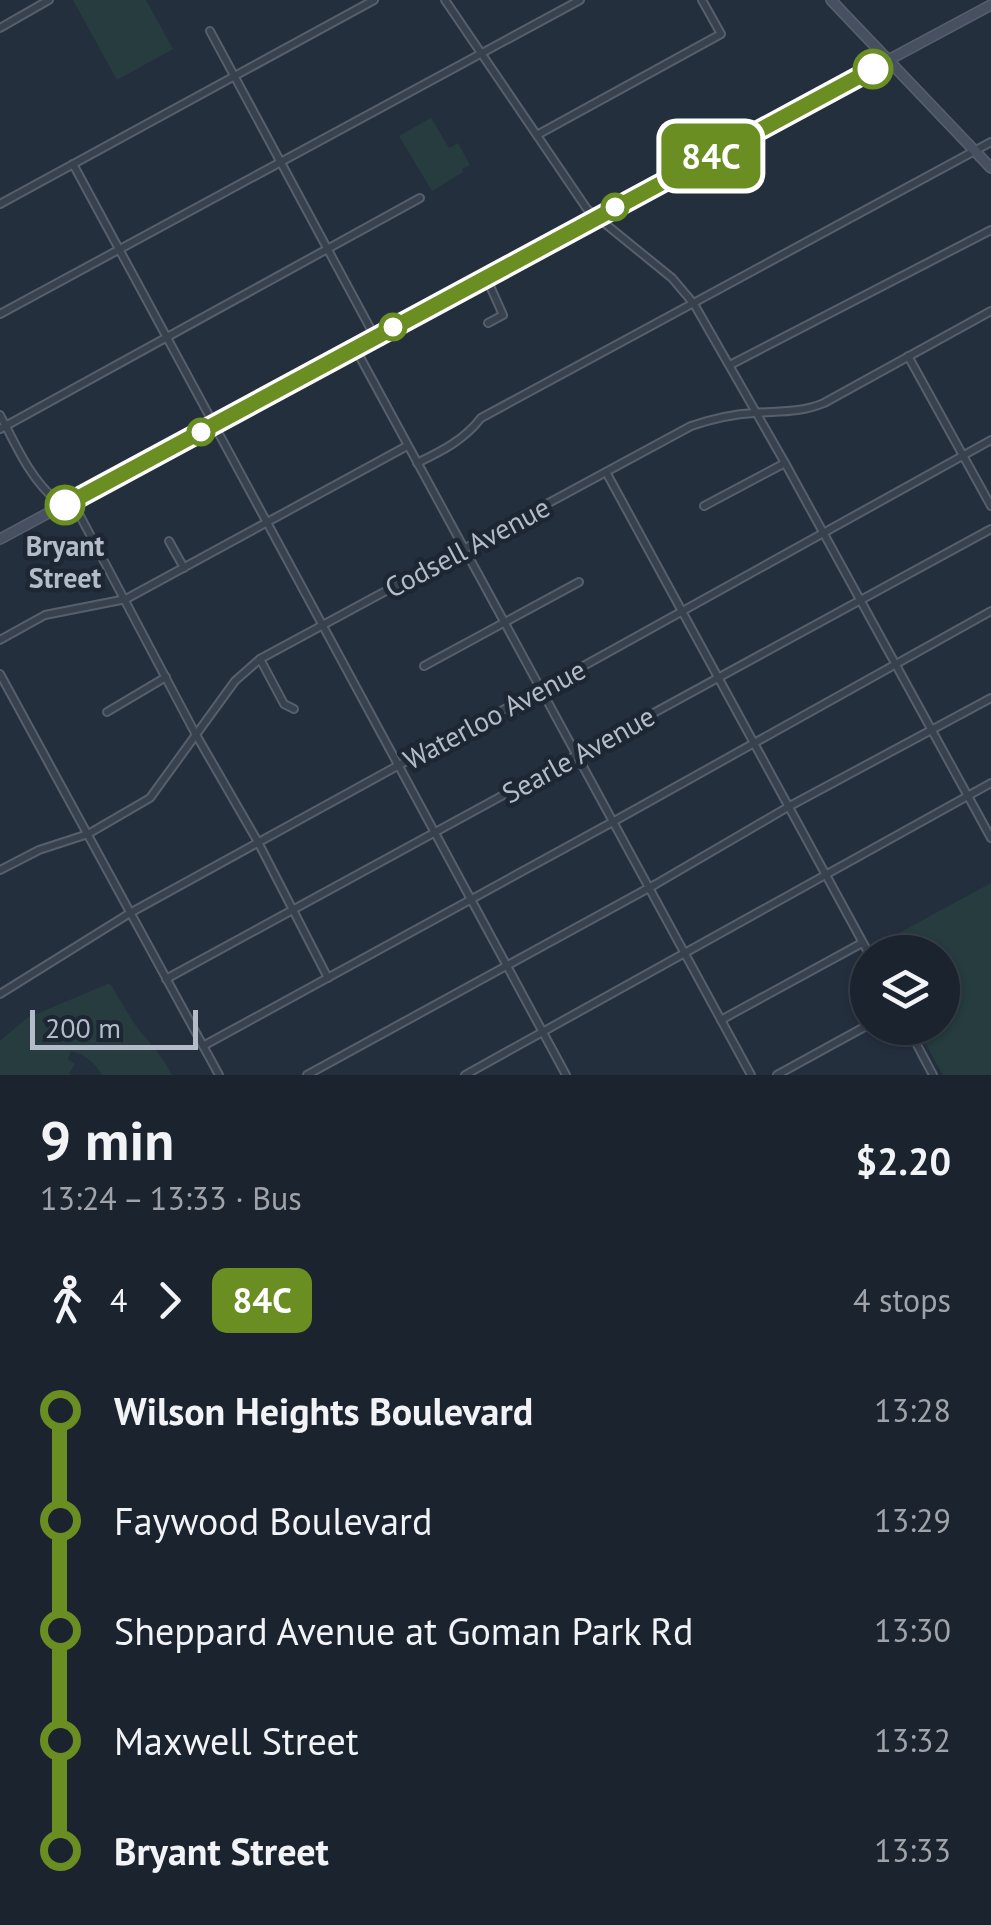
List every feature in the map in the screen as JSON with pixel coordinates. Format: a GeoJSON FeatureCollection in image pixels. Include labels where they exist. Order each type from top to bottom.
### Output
{"type":"FeatureCollection","features":[{"type":"Feature","properties":{"kind":"main road"},"geometry":{"type":"LineString","coordinates":[[831,0],[991,168]]}},
{"type":"Feature","properties":{"kind":"main road"},"geometry":{"type":"LineString","coordinates":[[0,540],[991,5]]}},
{"type":"Feature","properties":{"kind":"street"},"geometry":{"type":"LineString","coordinates":[[0,28],[49,0]]}},
{"type":"Feature","properties":{"kind":"street"},"geometry":{"type":"LineString","coordinates":[[0,204],[374,0]]}},
{"type":"Feature","properties":{"kind":"street"},"geometry":{"type":"LineString","coordinates":[[445,0],[587,209],[672,278],[694,304],[991,838]]}},
{"type":"Feature","properties":{"kind":"street"},"geometry":{"type":"LineString","coordinates":[[0,314],[580,0]]}},
{"type":"Feature","properties":{"kind":"street"},"geometry":{"type":"LineString","coordinates":[[537,136],[720,34],[702,0]]}},
{"type":"Feature","properties":{"kind":"street"},"geometry":{"type":"LineString","coordinates":[[210,31],[374,337]]}},
{"type":"Feature","properties":{"kind":"street"},"geometry":{"type":"LineString","coordinates":[[417,463],[452,446],[481,418],[991,142]]}},
{"type":"Feature","properties":{"kind":"street"},"geometry":{"type":"LineString","coordinates":[[74,164],[566,1075]]}},
{"type":"Feature","properties":{"kind":"street"},"geometry":{"type":"LineString","coordinates":[[3,427],[420,198]]}},
{"type":"Feature","properties":{"kind":"street"},"geometry":{"type":"LineString","coordinates":[[730,365],[991,230]]}},
{"type":"Feature","properties":{"kind":"street"},"geometry":{"type":"LineString","coordinates":[[486,277],[503,316],[488,323]]}},
{"type":"Feature","properties":{"kind":"street","name":"Codsell Avenue"},"geometry":{"type":"LineString","coordinates":[[0,870],[39,850],[88,834],[150,798],[234,680],[260,659],[692,426],[726,416],[790,412],[824,403],[991,311]]}},
{"type":"Feature","properties":{"kind":"street"},"geometry":{"type":"LineString","coordinates":[[355,348],[751,1075]]}},
{"type":"Feature","properties":{"kind":"street"},"geometry":{"type":"LineString","coordinates":[[908,356],[991,506]]}},
{"type":"Feature","properties":{"kind":"street"},"geometry":{"type":"LineString","coordinates":[[0,415],[3,427],[43,486],[54,498],[78,512],[328,978]]}},
{"type":"Feature","properties":{"kind":"street","name":"Waterloo Avenue"},"geometry":{"type":"LineString","coordinates":[[0,994],[130,913],[991,440]]}},
{"type":"Feature","properties":{"kind":"street"},"geometry":{"type":"LineString","coordinates":[[0,640],[45,616],[126,599],[407,446]]}},
{"type":"Feature","properties":{"kind":"street"},"geometry":{"type":"LineString","coordinates":[[704,506],[786,464]]}},
{"type":"Feature","properties":{"kind":"street"},"geometry":{"type":"LineString","coordinates":[[606,472],[858,935]]}},
{"type":"Feature","properties":{"kind":"street","name":"Searle Avenue"},"geometry":{"type":"LineString","coordinates":[[166,979],[991,529]]}},
{"type":"Feature","properties":{"kind":"street"},"geometry":{"type":"LineString","coordinates":[[169,541],[184,568]]}},
{"type":"Feature","properties":{"kind":"street"},"geometry":{"type":"LineString","coordinates":[[424,666],[579,582]]}},
{"type":"Feature","properties":{"kind":"street"},"geometry":{"type":"LineString","coordinates":[[203,1046],[991,612]]}},
{"type":"Feature","properties":{"kind":"street"},"geometry":{"type":"LineString","coordinates":[[260,659],[284,704],[294,710]]}},
{"type":"Feature","properties":{"kind":"street"},"geometry":{"type":"LineString","coordinates":[[0,674],[219,1075]]}},
{"type":"Feature","properties":{"kind":"street"},"geometry":{"type":"LineString","coordinates":[[106,712],[166,678]]}},
{"type":"Feature","properties":{"kind":"street"},"geometry":{"type":"LineString","coordinates":[[307,1075],[991,698]]}},
{"type":"Feature","properties":{"kind":"street"},"geometry":{"type":"LineString","coordinates":[[464,1075],[991,784]]}},
{"type":"Feature","properties":{"kind":"street"},"geometry":{"type":"LineString","coordinates":[[722,1020],[850,950]]}},
{"type":"Feature","properties":{"kind":"street"},"geometry":{"type":"LineString","coordinates":[[778,1075],[850,1035]]}},
{"type":"Feature","properties":{"kind":"street"},"geometry":{"type":"LineString","coordinates":[[917,1045],[933,1075]]}},
{"type":"Feature","properties":{"kind":"green space"},"geometry":{"type":"Polygon","coordinates":[[[73,0],[146,0],[173,49],[117,80],[73,0]]]}},
{"type":"Feature","properties":{"kind":"green space"},"geometry":{"type":"Polygon","coordinates":[[[431,118],[449,148],[458,143],[470,165],[432,191],[399,136],[431,118]]]}},
{"type":"Feature","properties":{"kind":"green space"},"geometry":{"type":"Polygon","coordinates":[[[991,883],[991,1075],[943,1075],[926,1045],[960,1045],[960,935],[895,935],[991,883]]]}},
{"type":"Feature","properties":{"kind":"green space"},"geometry":{"type":"Polygon","coordinates":[[[110,983],[172,1075],[102,1075],[89,1060],[71,1051],[68,1059],[75,1064],[71,1075],[0,1075],[0,1041],[27,1018],[110,983]]]}},
{"type":"Feature","properties":{"kind":"bus line","name":"84C"},"geometry":{"type":"LineString","coordinates":[[65,505],[873,69]]}},
{"type":"Feature","properties":{"kind":"place","name":"Bryant Street"},"geometry":{"type":"Point","coordinates":[65,505]}}]}
